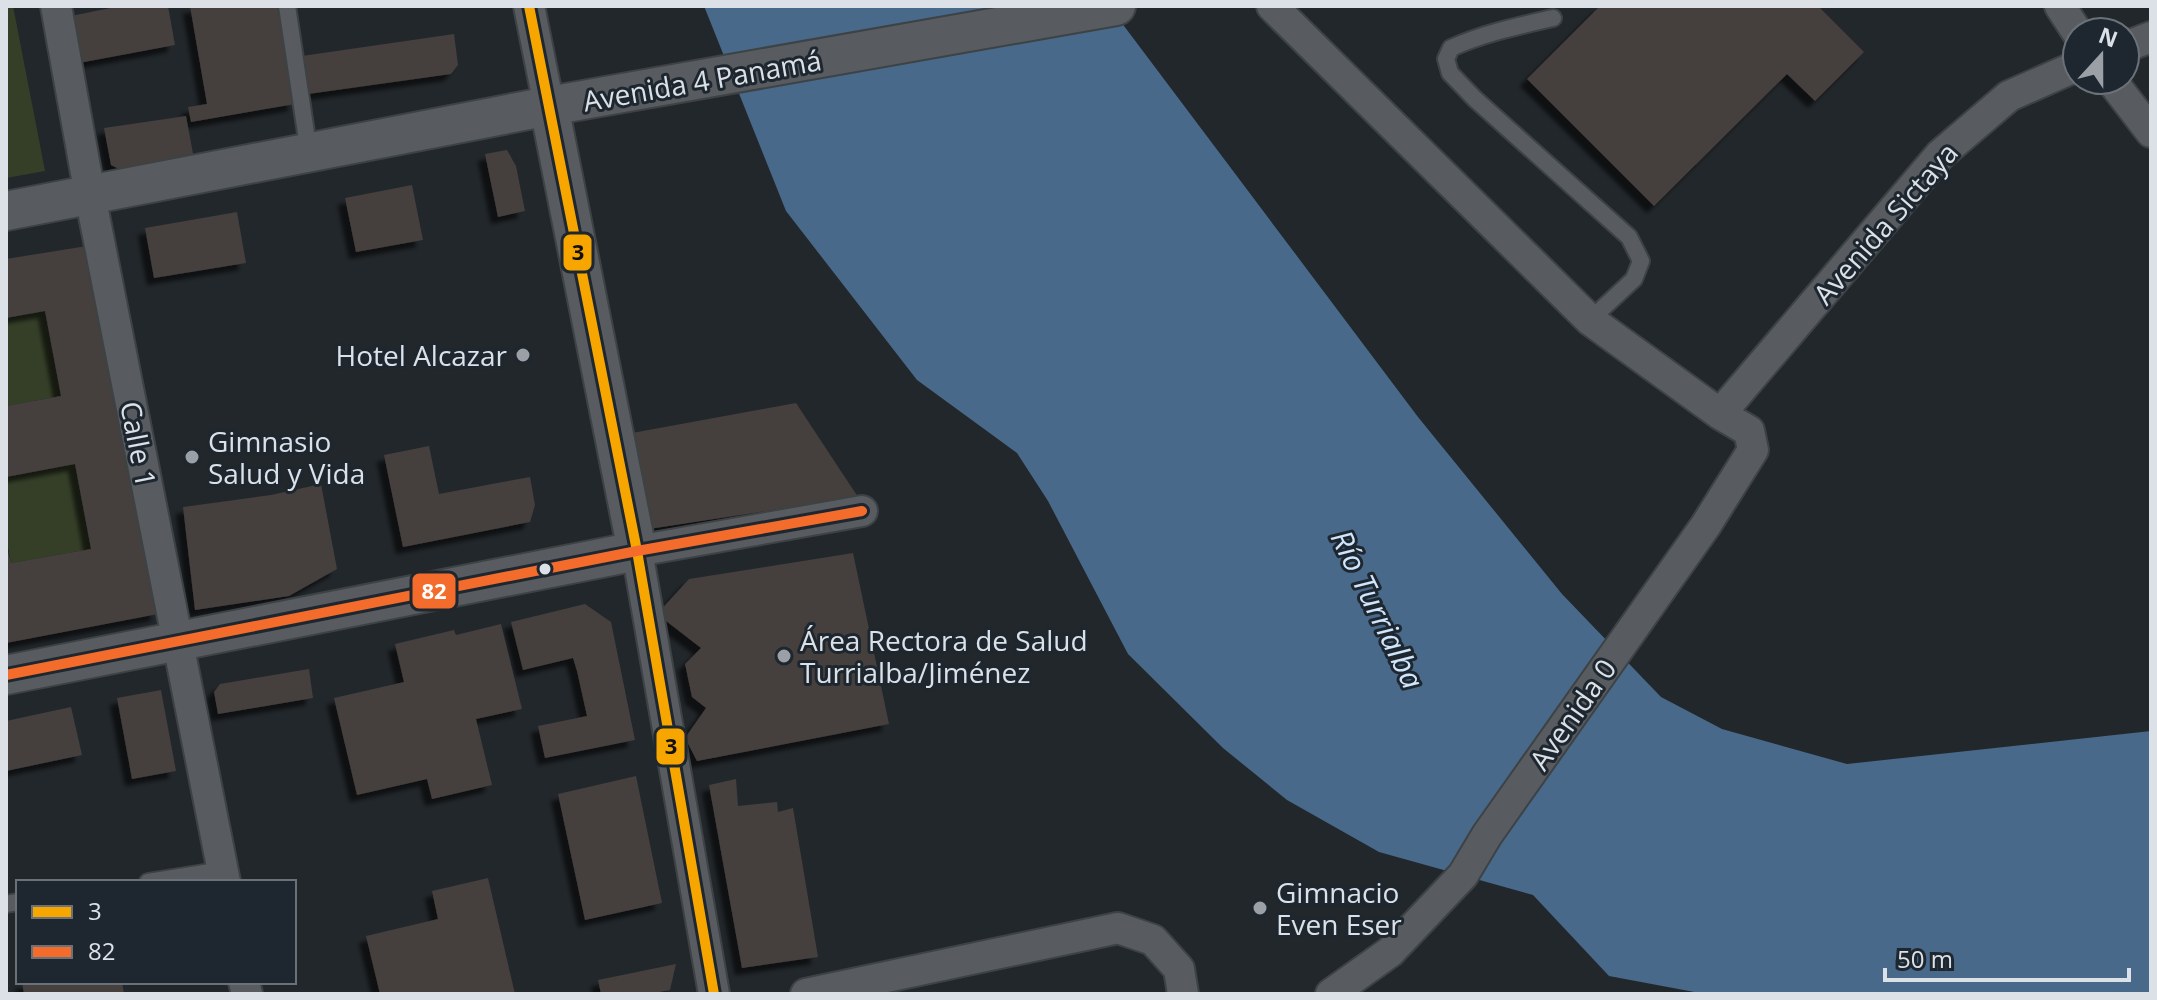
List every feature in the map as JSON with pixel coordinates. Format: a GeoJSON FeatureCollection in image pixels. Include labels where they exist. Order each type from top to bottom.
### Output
{"type":"FeatureCollection","features":[{"type":"Feature","properties":{"kind":"street","name":"Calle 1"},"geometry":{"type":"LineString","coordinates":[[56,6],[90,195],[224,876]]}},
{"type":"Feature","properties":{"kind":"street"},"geometry":{"type":"LineString","coordinates":[[529,6],[637,551],[714,994]]}},
{"type":"Feature","properties":{"kind":"street","name":"Avenida 4 Panamá"},"geometry":{"type":"LineString","coordinates":[[6,211],[549,106],[1116,6]]}},
{"type":"Feature","properties":{"kind":"street","name":"Avenida 0"},"geometry":{"type":"LineString","coordinates":[[1272,6],[1590,320],[1720,414],[1749,431],[1753,450],[1706,525],[1487,835],[1463,875],[1390,952],[1331,994]]}},
{"type":"Feature","properties":{"kind":"street","name":"Avenida Sictaya"},"geometry":{"type":"LineString","coordinates":[[1720,414],[1940,155],[2009,96],[2061,73]]}},
{"type":"Feature","properties":{"kind":"street"},"geometry":{"type":"LineString","coordinates":[[2123,96],[2151,132]]}},
{"type":"Feature","properties":{"kind":"street"},"geometry":{"type":"LineString","coordinates":[[6,675],[637,551],[862,511]]}},
{"type":"Feature","properties":{"kind":"street"},"geometry":{"type":"LineString","coordinates":[[806,994],[1118,928],[1153,940],[1179,969],[1183,994]]}},
{"type":"Feature","properties":{"kind":"lane"},"geometry":{"type":"LineString","coordinates":[[287,6],[309,153]]}},
{"type":"Feature","properties":{"kind":"lane"},"geometry":{"type":"LineString","coordinates":[[1553,18],[1490,32],[1469,40],[1448,52],[1447,66],[1475,99],[1635,245],[1641,261],[1634,279],[1590,320]]}},
{"type":"Feature","properties":{"kind":"lane"},"geometry":{"type":"LineString","coordinates":[[173,880],[224,876]]}},
{"type":"Feature","properties":{"kind":"green space"},"geometry":{"type":"Polygon","coordinates":[[[6,6],[13,6],[45,171],[6,178],[6,6]]]}},
{"type":"Feature","properties":{"kind":"green space"},"geometry":{"type":"Polygon","coordinates":[[[45,311],[61,396],[6,406],[6,318],[45,311]]]}},
{"type":"Feature","properties":{"kind":"green space"},"geometry":{"type":"Polygon","coordinates":[[[75,464],[91,549],[11,563],[6,536],[6,477],[75,464]]]}},
{"type":"Feature","properties":{"kind":"water","name":"Río Turrialba"},"geometry":{"type":"Polygon","coordinates":[[[704,6],[1109,6],[1418,417],[1562,594],[1661,697],[1722,729],[1847,764],[2151,731],[2151,994],[1705,994],[1609,976],[1533,895],[1379,852],[1287,800],[1223,748],[1128,654],[1048,501],[1017,453],[917,380],[786,211],[704,6]]]}},
{"type":"Feature","properties":{"kind":"building"},"geometry":{"type":"Polygon","coordinates":[[[120,6],[168,6],[175,45],[79,63],[71,16],[120,6]]]}},
{"type":"Feature","properties":{"kind":"building"},"geometry":{"type":"Polygon","coordinates":[[[190,6],[277,6],[295,104],[191,122],[188,107],[207,104],[190,6]]]}},
{"type":"Feature","properties":{"kind":"building"},"geometry":{"type":"Polygon","coordinates":[[[1600,6],[1818,6],[1864,52],[1815,101],[1787,74],[1654,206],[1527,79],[1600,6]]]}},
{"type":"Feature","properties":{"kind":"building"},"geometry":{"type":"Polygon","coordinates":[[[454,34],[458,65],[451,74],[308,94],[302,56],[454,34]]]}},
{"type":"Feature","properties":{"kind":"building"},"geometry":{"type":"Polygon","coordinates":[[[186,116],[194,159],[121,170],[111,165],[104,128],[186,116]]]}},
{"type":"Feature","properties":{"kind":"building"},"geometry":{"type":"Polygon","coordinates":[[[507,150],[516,166],[525,211],[498,217],[485,154],[507,150]]]}},
{"type":"Feature","properties":{"kind":"building"},"geometry":{"type":"Polygon","coordinates":[[[412,185],[423,240],[356,252],[345,198],[412,185]]]}},
{"type":"Feature","properties":{"kind":"building"},"geometry":{"type":"Polygon","coordinates":[[[237,212],[246,263],[154,278],[145,228],[237,212]]]}},
{"type":"Feature","properties":{"kind":"building"},"geometry":{"type":"Polygon","coordinates":[[[87,246],[158,614],[6,643],[6,544],[11,563],[91,549],[75,464],[6,477],[6,406],[61,396],[45,311],[6,318],[6,259],[87,246]]]}},
{"type":"Feature","properties":{"kind":"building"},"geometry":{"type":"Polygon","coordinates":[[[796,403],[858,497],[649,529],[632,433],[796,403]]]}},
{"type":"Feature","properties":{"kind":"building"},"geometry":{"type":"Polygon","coordinates":[[[429,446],[439,494],[530,477],[535,505],[530,522],[403,547],[384,455],[429,446]]]}},
{"type":"Feature","properties":{"kind":"building"},"geometry":{"type":"Polygon","coordinates":[[[321,484],[337,569],[289,596],[195,610],[183,507],[271,495],[321,484]]]}},
{"type":"Feature","properties":{"kind":"building","name":"Área Rectora de Salud Turrialba/Jiménez"},"geometry":{"type":"Polygon","coordinates":[[[853,553],[889,724],[697,761],[685,738],[706,708],[692,697],[685,664],[701,648],[657,614],[689,579],[853,553]]]}},
{"type":"Feature","properties":{"kind":"building"},"geometry":{"type":"Polygon","coordinates":[[[585,604],[611,622],[635,740],[545,758],[538,726],[587,716],[577,671],[573,658],[523,670],[511,622],[585,604]]]}},
{"type":"Feature","properties":{"kind":"building"},"geometry":{"type":"Polygon","coordinates":[[[501,624],[522,709],[476,719],[492,785],[432,799],[427,779],[357,795],[334,698],[404,682],[395,644],[454,630],[456,635],[501,624]]]}},
{"type":"Feature","properties":{"kind":"building"},"geometry":{"type":"Polygon","coordinates":[[[309,669],[313,698],[218,714],[214,692],[220,684],[309,669]]]}},
{"type":"Feature","properties":{"kind":"building"},"geometry":{"type":"Polygon","coordinates":[[[161,690],[176,771],[132,779],[117,698],[161,690]]]}},
{"type":"Feature","properties":{"kind":"building"},"geometry":{"type":"Polygon","coordinates":[[[71,707],[82,755],[6,771],[6,721],[71,707]]]}},
{"type":"Feature","properties":{"kind":"building"},"geometry":{"type":"Polygon","coordinates":[[[636,776],[662,903],[585,920],[558,794],[636,776]]]}},
{"type":"Feature","properties":{"kind":"building"},"geometry":{"type":"Polygon","coordinates":[[[736,779],[738,806],[777,802],[778,812],[793,808],[818,957],[742,968],[709,785],[736,779]]]}},
{"type":"Feature","properties":{"kind":"building"},"geometry":{"type":"Polygon","coordinates":[[[488,878],[515,994],[380,994],[366,936],[438,919],[432,891],[488,878]]]}},
{"type":"Feature","properties":{"kind":"building"},"geometry":{"type":"Polygon","coordinates":[[[676,964],[670,990],[649,994],[601,994],[598,980],[676,964]]]}},
{"type":"Feature","properties":{"kind":"building"},"geometry":{"type":"Polygon","coordinates":[[[22,984],[122,984],[124,994],[24,994],[22,984]]]}},
{"type":"Feature","properties":{"kind":"transit line","name":"3"},"geometry":{"type":"LineString","coordinates":[[529,6],[637,551],[714,994]]}},
{"type":"Feature","properties":{"kind":"transit line","name":"82"},"geometry":{"type":"LineString","coordinates":[[6,675],[637,551],[862,511]]}},
{"type":"Feature","properties":{"kind":"place","name":"Hotel Alcazar"},"geometry":{"type":"Point","coordinates":[523,355]}},
{"type":"Feature","properties":{"kind":"place","name":"Gimnasio Salud y Vida"},"geometry":{"type":"Point","coordinates":[192,457]}},
{"type":"Feature","properties":{"kind":"place","name":"Área Rectora de Salud Turrialba/Jiménez"},"geometry":{"type":"Point","coordinates":[784,656]}},
{"type":"Feature","properties":{"kind":"place","name":"Gimnacio Even Eser"},"geometry":{"type":"Point","coordinates":[1260,908]}}]}
